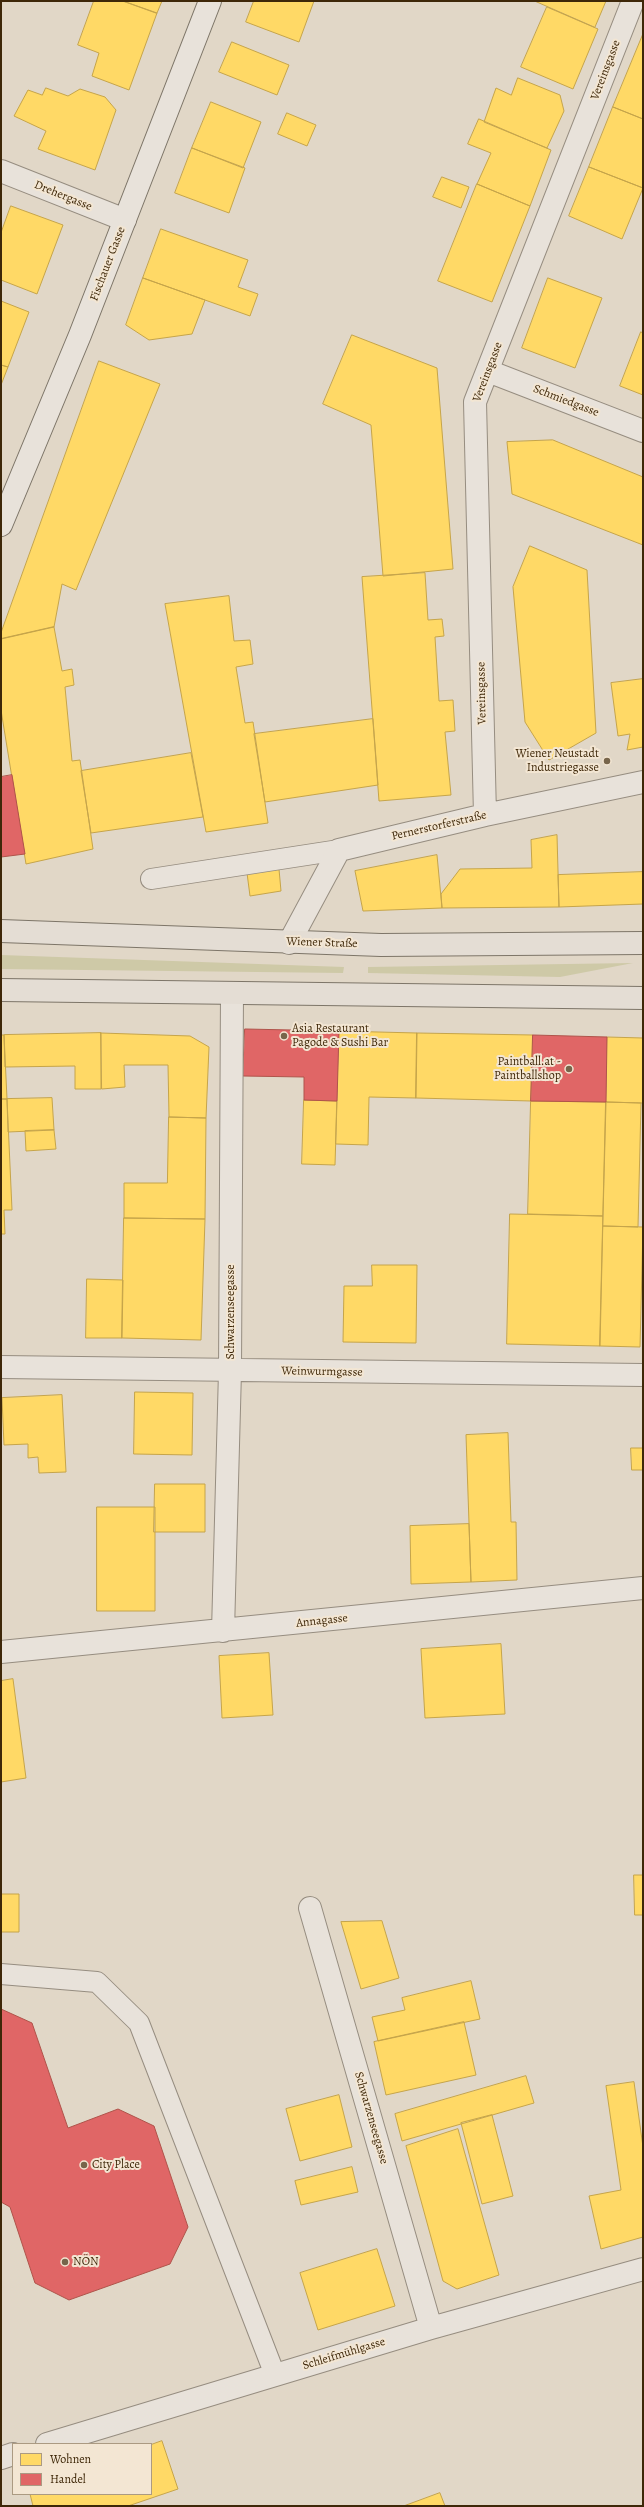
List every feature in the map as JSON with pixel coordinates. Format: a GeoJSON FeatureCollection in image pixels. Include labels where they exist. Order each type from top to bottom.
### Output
{"type":"FeatureCollection","features":[{"type":"Feature","properties":{"kind":"main road","name":"Wiener Straße"},"geometry":{"type":"LineString","coordinates":[[1,931],[289,943],[381,945],[643,943]]}},
{"type":"Feature","properties":{"kind":"main road"},"geometry":{"type":"LineString","coordinates":[[1,990],[643,998]]}},
{"type":"Feature","properties":{"kind":"street","name":"Fischauer Gasse"},"geometry":{"type":"LineString","coordinates":[[1,525],[125,220],[210,1]]}},
{"type":"Feature","properties":{"kind":"street","name":"Vereinsgasse"},"geometry":{"type":"LineString","coordinates":[[485,815],[475,402],[633,1]]}},
{"type":"Feature","properties":{"kind":"street","name":"Drehergasse"},"geometry":{"type":"LineString","coordinates":[[1,171],[125,220]]}},
{"type":"Feature","properties":{"kind":"street","name":"Schmiedgasse"},"geometry":{"type":"LineString","coordinates":[[488,371],[643,431]]}},
{"type":"Feature","properties":{"kind":"street","name":"Pernerstorferstraße"},"geometry":{"type":"LineString","coordinates":[[339,850],[485,815],[643,782]]}},
{"type":"Feature","properties":{"kind":"street"},"geometry":{"type":"LineString","coordinates":[[289,943],[339,850]]}},
{"type":"Feature","properties":{"kind":"street","name":"Schwarzenseegasse"},"geometry":{"type":"LineString","coordinates":[[223,1631],[230,1371],[232,993]]}},
{"type":"Feature","properties":{"kind":"street","name":"Weinwurmgasse"},"geometry":{"type":"LineString","coordinates":[[1,1367],[643,1375]]}},
{"type":"Feature","properties":{"kind":"street","name":"Annagasse"},"geometry":{"type":"LineString","coordinates":[[1,1652],[643,1588]]}},
{"type":"Feature","properties":{"kind":"street","name":"Schwarzenseegasse"},"geometry":{"type":"LineString","coordinates":[[310,1908],[431,2328]]}},
{"type":"Feature","properties":{"kind":"street","name":"Schleifmühlgasse"},"geometry":{"type":"LineString","coordinates":[[50,2443],[431,2328],[643,2269]]}},
{"type":"Feature","properties":{"kind":"street"},"geometry":{"type":"LineString","coordinates":[[1,2458],[12,2454]]}},
{"type":"Feature","properties":{"kind":"lane"},"geometry":{"type":"LineString","coordinates":[[151,879],[339,850]]}},
{"type":"Feature","properties":{"kind":"lane"},"geometry":{"type":"LineString","coordinates":[[1,1974],[97,1982],[139,2023],[275,2375]]}},
{"type":"Feature","properties":{"kind":"shaded area"},"geometry":{"type":"Polygon","coordinates":[[[1,955],[344,967],[343,973],[1,969],[1,955]]]}},
{"type":"Feature","properties":{"kind":"shaded area"},"geometry":{"type":"Polygon","coordinates":[[[633,963],[560,977],[368,973],[368,967],[633,963]]]}},
{"type":"Feature","properties":{"kind":"building: Wohnen"},"geometry":{"type":"Polygon","coordinates":[[[94,1],[123,1],[157,13],[129,90],[92,76],[99,53],[78,45],[94,1]]]}},
{"type":"Feature","properties":{"kind":"building: Wohnen"},"geometry":{"type":"Polygon","coordinates":[[[123,1],[162,1],[157,13],[123,1]]]}},
{"type":"Feature","properties":{"kind":"building: Wohnen"},"geometry":{"type":"Polygon","coordinates":[[[254,1],[314,1],[299,42],[246,22],[254,1]]]}},
{"type":"Feature","properties":{"kind":"building: Wohnen"},"geometry":{"type":"Polygon","coordinates":[[[535,1],[606,1],[595,27],[535,1]]]}},
{"type":"Feature","properties":{"kind":"building: Wohnen"},"geometry":{"type":"Polygon","coordinates":[[[547,7],[598,29],[573,89],[521,67],[547,7]]]}},
{"type":"Feature","properties":{"kind":"building: Wohnen"},"geometry":{"type":"Polygon","coordinates":[[[643,34],[643,119],[613,107],[643,34]]]}},
{"type":"Feature","properties":{"kind":"building: Wohnen"},"geometry":{"type":"Polygon","coordinates":[[[232,42],[289,65],[277,95],[219,72],[232,42]]]}},
{"type":"Feature","properties":{"kind":"building: Wohnen"},"geometry":{"type":"Polygon","coordinates":[[[518,78],[560,95],[564,111],[547,148],[484,122],[496,88],[511,95],[518,78]]]}},
{"type":"Feature","properties":{"kind":"building: Wohnen"},"geometry":{"type":"Polygon","coordinates":[[[46,88],[68,96],[80,89],[105,97],[116,110],[95,170],[38,149],[46,131],[14,116],[28,90],[42,95],[46,88]]]}},
{"type":"Feature","properties":{"kind":"building: Wohnen"},"geometry":{"type":"Polygon","coordinates":[[[211,102],[261,122],[243,168],[192,148],[211,102]]]}},
{"type":"Feature","properties":{"kind":"building: Wohnen"},"geometry":{"type":"Polygon","coordinates":[[[613,107],[643,119],[643,188],[589,167],[613,107]]]}},
{"type":"Feature","properties":{"kind":"building: Wohnen"},"geometry":{"type":"Polygon","coordinates":[[[287,113],[316,125],[307,146],[278,134],[287,113]]]}},
{"type":"Feature","properties":{"kind":"building: Wohnen"},"geometry":{"type":"Polygon","coordinates":[[[479,119],[551,150],[530,206],[477,184],[491,153],[468,144],[479,119]]]}},
{"type":"Feature","properties":{"kind":"building: Wohnen"},"geometry":{"type":"Polygon","coordinates":[[[192,148],[245,168],[229,213],[175,193],[192,148]]]}},
{"type":"Feature","properties":{"kind":"building: Wohnen"},"geometry":{"type":"Polygon","coordinates":[[[589,167],[643,188],[622,239],[569,216],[589,167]]]}},
{"type":"Feature","properties":{"kind":"building: Wohnen"},"geometry":{"type":"Polygon","coordinates":[[[442,177],[469,187],[461,208],[433,197],[442,177]]]}},
{"type":"Feature","properties":{"kind":"building: Wohnen"},"geometry":{"type":"Polygon","coordinates":[[[477,184],[530,206],[492,302],[438,281],[477,184]]]}},
{"type":"Feature","properties":{"kind":"building: Wohnen"},"geometry":{"type":"Polygon","coordinates":[[[11,206],[63,225],[37,294],[1,280],[1,233],[11,206]]]}},
{"type":"Feature","properties":{"kind":"building: Wohnen"},"geometry":{"type":"Polygon","coordinates":[[[161,229],[248,260],[238,287],[258,294],[250,316],[143,278],[161,229]]]}},
{"type":"Feature","properties":{"kind":"building: Wohnen"},"geometry":{"type":"Polygon","coordinates":[[[143,278],[205,300],[192,334],[149,340],[126,325],[143,278]]]}},
{"type":"Feature","properties":{"kind":"building: Wohnen"},"geometry":{"type":"Polygon","coordinates":[[[548,278],[602,298],[575,368],[522,348],[548,278]]]}},
{"type":"Feature","properties":{"kind":"building: Wohnen"},"geometry":{"type":"Polygon","coordinates":[[[1,301],[29,312],[8,367],[1,365],[1,301]]]}},
{"type":"Feature","properties":{"kind":"building: Wohnen"},"geometry":{"type":"Polygon","coordinates":[[[641,332],[643,333],[643,395],[620,386],[641,332]]]}},
{"type":"Feature","properties":{"kind":"building: Wohnen"},"geometry":{"type":"Polygon","coordinates":[[[352,335],[437,368],[453,569],[383,576],[371,425],[323,404],[352,335]]]}},
{"type":"Feature","properties":{"kind":"building: Wohnen"},"geometry":{"type":"Polygon","coordinates":[[[99,361],[160,384],[76,590],[62,584],[54,627],[1,639],[1,633],[99,361]]]}},
{"type":"Feature","properties":{"kind":"building: Wohnen"},"geometry":{"type":"Polygon","coordinates":[[[1,365],[8,367],[1,385],[1,365]]]}},
{"type":"Feature","properties":{"kind":"building: Wohnen"},"geometry":{"type":"Polygon","coordinates":[[[553,440],[643,477],[643,545],[512,494],[507,442],[553,440]]]}},
{"type":"Feature","properties":{"kind":"building: Wohnen"},"geometry":{"type":"Polygon","coordinates":[[[530,546],[587,570],[596,733],[549,760],[525,722],[513,587],[530,546]]]}},
{"type":"Feature","properties":{"kind":"building: Wohnen"},"geometry":{"type":"Polygon","coordinates":[[[425,573],[428,620],[442,619],[444,636],[435,637],[439,701],[453,700],[455,731],[445,732],[451,795],[379,801],[362,577],[425,573]]]}},
{"type":"Feature","properties":{"kind":"building: Wohnen"},"geometry":{"type":"Polygon","coordinates":[[[229,596],[234,641],[250,640],[253,664],[236,667],[245,723],[253,722],[268,823],[206,832],[165,604],[229,596]]]}},
{"type":"Feature","properties":{"kind":"building: Wohnen"},"geometry":{"type":"Polygon","coordinates":[[[54,627],[62,671],[72,669],[74,685],[65,687],[72,761],[80,760],[93,849],[26,864],[1,710],[1,639],[54,627]]]}},
{"type":"Feature","properties":{"kind":"building: Wohnen"},"geometry":{"type":"Polygon","coordinates":[[[643,679],[643,747],[627,750],[630,734],[618,736],[611,683],[643,679]]]}},
{"type":"Feature","properties":{"kind":"building: Wohnen"},"geometry":{"type":"Polygon","coordinates":[[[373,719],[378,785],[265,802],[254,734],[373,719]]]}},
{"type":"Feature","properties":{"kind":"building: Wohnen"},"geometry":{"type":"Polygon","coordinates":[[[191,753],[203,817],[91,833],[81,771],[191,753]]]}},
{"type":"Feature","properties":{"kind":"building: Wohnen"},"geometry":{"type":"Polygon","coordinates":[[[557,835],[559,907],[442,908],[441,894],[460,869],[532,868],[531,840],[557,835]]]}},
{"type":"Feature","properties":{"kind":"building: Wohnen"},"geometry":{"type":"Polygon","coordinates":[[[437,855],[442,908],[363,911],[355,871],[437,855]]]}},
{"type":"Feature","properties":{"kind":"building: Wohnen"},"geometry":{"type":"Polygon","coordinates":[[[279,869],[281,891],[250,896],[247,873],[279,869]]]}},
{"type":"Feature","properties":{"kind":"building: Wohnen"},"geometry":{"type":"Polygon","coordinates":[[[643,872],[643,904],[559,907],[558,875],[643,872]]]}},
{"type":"Feature","properties":{"kind":"building: Wohnen"},"geometry":{"type":"Polygon","coordinates":[[[339,1031],[417,1033],[416,1098],[369,1097],[368,1145],[336,1144],[339,1031]]]}},
{"type":"Feature","properties":{"kind":"building: Wohnen"},"geometry":{"type":"Polygon","coordinates":[[[101,1033],[190,1036],[209,1047],[206,1118],[169,1117],[168,1065],[124,1065],[125,1087],[102,1089],[101,1033]]]}},
{"type":"Feature","properties":{"kind":"building: Wohnen"},"geometry":{"type":"Polygon","coordinates":[[[101,1033],[101,1089],[75,1089],[75,1066],[5,1067],[4,1035],[101,1033]]]}},
{"type":"Feature","properties":{"kind":"building: Wohnen"},"geometry":{"type":"Polygon","coordinates":[[[417,1033],[533,1035],[531,1101],[416,1098],[417,1033]]]}},
{"type":"Feature","properties":{"kind":"building: Wohnen"},"geometry":{"type":"Polygon","coordinates":[[[1,1035],[4,1035],[7,1099],[1,1099],[1,1035]]]}},
{"type":"Feature","properties":{"kind":"building: Wohnen"},"geometry":{"type":"Polygon","coordinates":[[[607,1037],[643,1038],[643,1103],[606,1102],[607,1037]]]}},
{"type":"Feature","properties":{"kind":"building: Wohnen"},"geometry":{"type":"Polygon","coordinates":[[[52,1098],[54,1130],[8,1132],[7,1099],[52,1098]]]}},
{"type":"Feature","properties":{"kind":"building: Wohnen"},"geometry":{"type":"Polygon","coordinates":[[[1,1099],[7,1099],[12,1210],[4,1210],[5,1234],[1,1234],[1,1099]]]}},
{"type":"Feature","properties":{"kind":"building: Wohnen"},"geometry":{"type":"Polygon","coordinates":[[[304,1100],[337,1101],[335,1165],[302,1164],[304,1100]]]}},
{"type":"Feature","properties":{"kind":"building: Wohnen"},"geometry":{"type":"Polygon","coordinates":[[[531,1101],[606,1102],[603,1216],[528,1214],[531,1101]]]}},
{"type":"Feature","properties":{"kind":"building: Wohnen"},"geometry":{"type":"Polygon","coordinates":[[[606,1102],[641,1103],[638,1227],[603,1226],[606,1102]]]}},
{"type":"Feature","properties":{"kind":"building: Wohnen"},"geometry":{"type":"Polygon","coordinates":[[[169,1117],[206,1118],[205,1219],[124,1218],[124,1183],[167,1183],[169,1117]]]}},
{"type":"Feature","properties":{"kind":"building: Wohnen"},"geometry":{"type":"Polygon","coordinates":[[[54,1130],[56,1149],[26,1151],[25,1131],[54,1130]]]}},
{"type":"Feature","properties":{"kind":"building: Wohnen"},"geometry":{"type":"Polygon","coordinates":[[[510,1214],[603,1216],[600,1346],[507,1344],[510,1214]]]}},
{"type":"Feature","properties":{"kind":"building: Wohnen"},"geometry":{"type":"Polygon","coordinates":[[[124,1218],[205,1219],[201,1340],[122,1338],[124,1218]]]}},
{"type":"Feature","properties":{"kind":"building: Wohnen"},"geometry":{"type":"Polygon","coordinates":[[[603,1226],[643,1227],[640,1347],[600,1346],[603,1226]]]}},
{"type":"Feature","properties":{"kind":"building: Wohnen"},"geometry":{"type":"Polygon","coordinates":[[[372,1265],[417,1265],[416,1343],[343,1342],[344,1286],[372,1286],[372,1265]]]}},
{"type":"Feature","properties":{"kind":"building: Wohnen"},"geometry":{"type":"Polygon","coordinates":[[[87,1279],[123,1280],[122,1338],[86,1338],[87,1279]]]}},
{"type":"Feature","properties":{"kind":"building: Wohnen"},"geometry":{"type":"Polygon","coordinates":[[[135,1392],[193,1393],[192,1455],[134,1454],[135,1392]]]}},
{"type":"Feature","properties":{"kind":"building: Wohnen"},"geometry":{"type":"Polygon","coordinates":[[[62,1395],[66,1472],[39,1473],[38,1457],[28,1458],[28,1444],[4,1445],[2,1398],[62,1395]]]}},
{"type":"Feature","properties":{"kind":"building: Wohnen"},"geometry":{"type":"Polygon","coordinates":[[[508,1433],[511,1522],[516,1522],[517,1580],[471,1582],[466,1435],[508,1433]]]}},
{"type":"Feature","properties":{"kind":"building: Wohnen"},"geometry":{"type":"Polygon","coordinates":[[[631,1448],[643,1448],[643,1470],[632,1470],[631,1448]]]}},
{"type":"Feature","properties":{"kind":"building: Wohnen"},"geometry":{"type":"Polygon","coordinates":[[[155,1484],[205,1484],[205,1532],[154,1532],[155,1484]]]}},
{"type":"Feature","properties":{"kind":"building: Wohnen"},"geometry":{"type":"Polygon","coordinates":[[[97,1507],[155,1507],[155,1611],[97,1611],[97,1507]]]}},
{"type":"Feature","properties":{"kind":"building: Wohnen"},"geometry":{"type":"Polygon","coordinates":[[[469,1524],[471,1582],[411,1584],[410,1526],[469,1524]]]}},
{"type":"Feature","properties":{"kind":"building: Wohnen"},"geometry":{"type":"Polygon","coordinates":[[[501,1644],[505,1714],[425,1718],[421,1649],[501,1644]]]}},
{"type":"Feature","properties":{"kind":"building: Wohnen"},"geometry":{"type":"Polygon","coordinates":[[[269,1653],[273,1715],[222,1718],[219,1656],[269,1653]]]}},
{"type":"Feature","properties":{"kind":"building: Wohnen"},"geometry":{"type":"Polygon","coordinates":[[[13,1679],[26,1778],[1,1782],[1,1681],[13,1679]]]}},
{"type":"Feature","properties":{"kind":"building: Wohnen"},"geometry":{"type":"Polygon","coordinates":[[[634,1875],[643,1875],[643,1915],[635,1915],[634,1875]]]}},
{"type":"Feature","properties":{"kind":"building: Wohnen"},"geometry":{"type":"Polygon","coordinates":[[[1,1894],[19,1894],[19,1932],[1,1932],[1,1894]]]}},
{"type":"Feature","properties":{"kind":"building: Wohnen"},"geometry":{"type":"Polygon","coordinates":[[[382,1921],[399,1978],[361,1989],[341,1922],[382,1921]]]}},
{"type":"Feature","properties":{"kind":"building: Wohnen"},"geometry":{"type":"Polygon","coordinates":[[[471,1981],[480,2019],[378,2041],[372,2017],[405,2010],[402,1998],[471,1981]]]}},
{"type":"Feature","properties":{"kind":"building: Wohnen"},"geometry":{"type":"Polygon","coordinates":[[[464,2022],[476,2075],[386,2095],[374,2042],[464,2022]]]}},
{"type":"Feature","properties":{"kind":"building: Wohnen"},"geometry":{"type":"Polygon","coordinates":[[[526,2076],[534,2103],[402,2141],[395,2114],[526,2076]]]}},
{"type":"Feature","properties":{"kind":"building: Wohnen"},"geometry":{"type":"Polygon","coordinates":[[[634,2082],[643,2147],[643,2237],[601,2249],[589,2196],[621,2190],[606,2086],[634,2082]]]}},
{"type":"Feature","properties":{"kind":"building: Wohnen"},"geometry":{"type":"Polygon","coordinates":[[[339,2095],[352,2147],[300,2161],[286,2109],[339,2095]]]}},
{"type":"Feature","properties":{"kind":"building: Wohnen"},"geometry":{"type":"Polygon","coordinates":[[[492,2115],[513,2196],[482,2204],[461,2123],[492,2115]]]}},
{"type":"Feature","properties":{"kind":"building: Wohnen"},"geometry":{"type":"Polygon","coordinates":[[[458,2129],[499,2275],[457,2289],[443,2281],[406,2146],[458,2129]]]}},
{"type":"Feature","properties":{"kind":"building: Wohnen"},"geometry":{"type":"Polygon","coordinates":[[[352,2167],[358,2192],[301,2205],[295,2181],[352,2167]]]}},
{"type":"Feature","properties":{"kind":"building: Wohnen"},"geometry":{"type":"Polygon","coordinates":[[[377,2249],[395,2306],[318,2330],[300,2273],[377,2249]]]}},
{"type":"Feature","properties":{"kind":"building: Wohnen"},"geometry":{"type":"Polygon","coordinates":[[[162,2441],[178,2489],[128,2506],[33,2506],[30,2495],[152,2495],[152,2445],[162,2441]]]}},
{"type":"Feature","properties":{"kind":"building: Wohnen"},"geometry":{"type":"Polygon","coordinates":[[[440,2493],[445,2506],[404,2506],[440,2493]]]}},
{"type":"Feature","properties":{"kind":"building: Handel"},"geometry":{"type":"Polygon","coordinates":[[[12,775],[25,854],[1,857],[1,777],[12,775]]]}},
{"type":"Feature","properties":{"kind":"building: Handel"},"geometry":{"type":"Polygon","coordinates":[[[245,1029],[339,1031],[337,1101],[304,1100],[304,1077],[243,1076],[245,1029]]]}},
{"type":"Feature","properties":{"kind":"building: Handel","name":"Paintball.at - Paintballshop"},"geometry":{"type":"Polygon","coordinates":[[[533,1035],[607,1037],[606,1102],[531,1101],[533,1035]]]}},
{"type":"Feature","properties":{"kind":"building: Handel","name":"City Place"},"geometry":{"type":"Polygon","coordinates":[[[1,2009],[32,2023],[68,2128],[118,2109],[154,2126],[188,2227],[170,2264],[69,2300],[35,2283],[10,2207],[1,2202],[1,2009]]]}},
{"type":"Feature","properties":{"kind":"place","name":"Wiener Neustadt Industriegasse"},"geometry":{"type":"Point","coordinates":[607,761]}},
{"type":"Feature","properties":{"kind":"place","name":"Asia Restaurant Pagode & Sushi Bar"},"geometry":{"type":"Point","coordinates":[284,1036]}},
{"type":"Feature","properties":{"kind":"place","name":"Paintball.at - Paintballshop"},"geometry":{"type":"Point","coordinates":[569,1069]}},
{"type":"Feature","properties":{"kind":"place","name":"City Place"},"geometry":{"type":"Point","coordinates":[84,2165]}},
{"type":"Feature","properties":{"kind":"place","name":"NÖN"},"geometry":{"type":"Point","coordinates":[65,2262]}}]}
